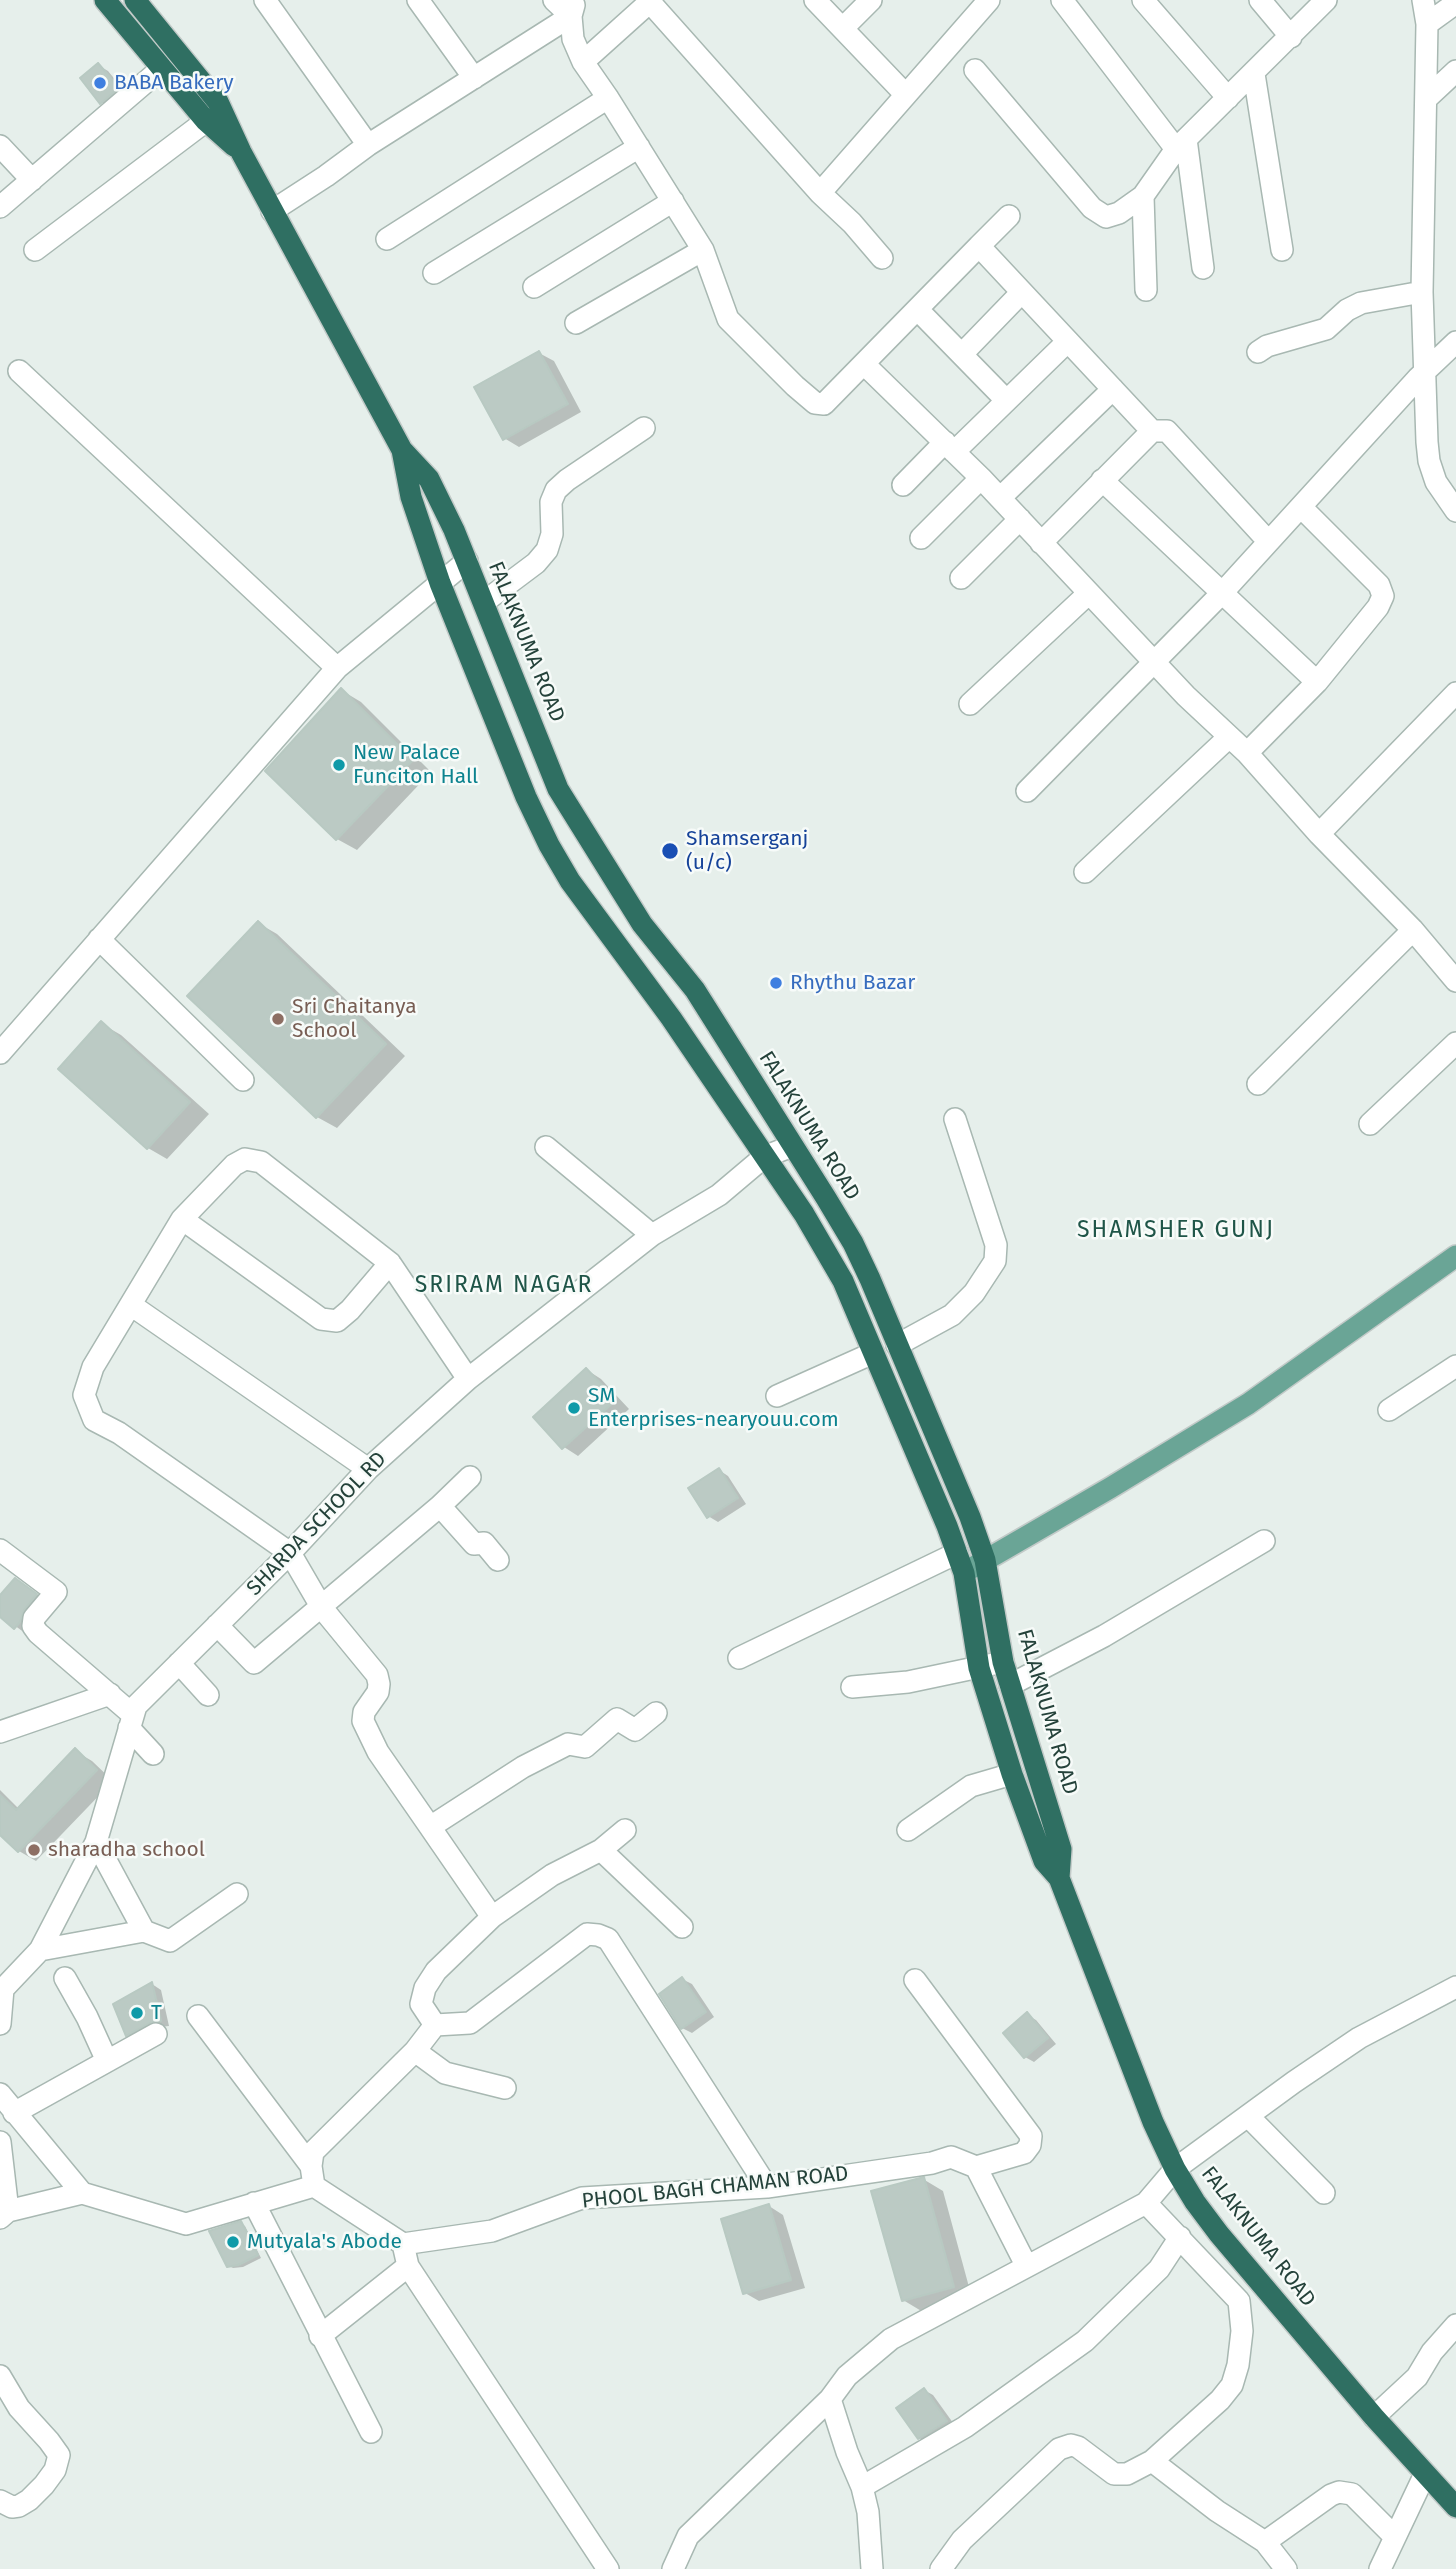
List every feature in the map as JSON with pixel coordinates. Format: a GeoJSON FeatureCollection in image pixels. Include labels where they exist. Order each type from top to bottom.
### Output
{"type":"FeatureCollection","features":[{"type":"Feature","properties":{"kind":"highway","name":"FALAKNUMA ROAD"},"geometry":{"type":"LineString","coordinates":[[105,0],[206,121],[241,152]]}},
{"type":"Feature","properties":{"kind":"highway","name":"FALAKNUMA ROAD"},"geometry":{"type":"LineString","coordinates":[[135,0],[218,102],[272,211],[402,450],[429,480],[467,561],[558,789],[642,923],[695,990],[853,1243],[970,1517],[985,1560],[1003,1662],[1061,1849],[1059,1878]]}},
{"type":"Feature","properties":{"kind":"highway","name":"FALAKNUMA ROAD"},"geometry":{"type":"LineString","coordinates":[[402,450],[411,498],[440,583],[526,797],[549,845],[570,881],[671,1018],[804,1214],[843,1281],[960,1563],[979,1668],[1012,1774],[1044,1861],[1059,1878],[1153,2122],[1175,2169],[1219,2234],[1374,2417],[1456,2507]]}},
{"type":"Feature","properties":{"kind":"main road"},"geometry":{"type":"LineString","coordinates":[[960,1563],[985,1560],[1248,1404],[1456,1256]]}},
{"type":"Feature","properties":{"kind":"street"},"geometry":{"type":"LineString","coordinates":[[265,0],[368,145]]}},
{"type":"Feature","properties":{"kind":"street"},"geometry":{"type":"LineString","coordinates":[[418,0],[474,78]]}},
{"type":"Feature","properties":{"kind":"street"},"geometry":{"type":"LineString","coordinates":[[554,0],[573,8]]}},
{"type":"Feature","properties":{"kind":"street"},"geometry":{"type":"LineString","coordinates":[[815,0],[905,94]]}},
{"type":"Feature","properties":{"kind":"street"},"geometry":{"type":"LineString","coordinates":[[843,28],[871,0]]}},
{"type":"Feature","properties":{"kind":"street"},"geometry":{"type":"LineString","coordinates":[[820,192],[989,0]]}},
{"type":"Feature","properties":{"kind":"street"},"geometry":{"type":"LineString","coordinates":[[1062,0],[1181,144],[1203,268]]}},
{"type":"Feature","properties":{"kind":"street"},"geometry":{"type":"LineString","coordinates":[[1143,0],[1228,98]]}},
{"type":"Feature","properties":{"kind":"street"},"geometry":{"type":"LineString","coordinates":[[1260,0],[1291,37]]}},
{"type":"Feature","properties":{"kind":"street"},"geometry":{"type":"LineString","coordinates":[[975,69],[1092,208],[1106,217],[1119,213],[1143,196],[1181,144],[1326,0]]}},
{"type":"Feature","properties":{"kind":"street"},"geometry":{"type":"LineString","coordinates":[[1423,0],[1427,24],[1423,373],[1429,461],[1436,482],[1456,511]]}},
{"type":"Feature","properties":{"kind":"street"},"geometry":{"type":"LineString","coordinates":[[583,62],[650,1],[882,258]]}},
{"type":"Feature","properties":{"kind":"street"},"geometry":{"type":"LineString","coordinates":[[1427,24],[1456,3]]}},
{"type":"Feature","properties":{"kind":"street"},"geometry":{"type":"LineString","coordinates":[[272,211],[368,145],[474,78],[573,8]]}},
{"type":"Feature","properties":{"kind":"street"},"geometry":{"type":"LineString","coordinates":[[573,8],[573,39],[583,62],[608,97],[703,250],[728,320],[815,402],[824,404],[865,365],[1009,216]]}},
{"type":"Feature","properties":{"kind":"street"},"geometry":{"type":"LineString","coordinates":[[0,207],[162,68]]}},
{"type":"Feature","properties":{"kind":"street"},"geometry":{"type":"LineString","coordinates":[[1427,98],[1456,71]]}},
{"type":"Feature","properties":{"kind":"street"},"geometry":{"type":"LineString","coordinates":[[1254,74],[1282,250]]}},
{"type":"Feature","properties":{"kind":"street"},"geometry":{"type":"LineString","coordinates":[[387,239],[608,97]]}},
{"type":"Feature","properties":{"kind":"street"},"geometry":{"type":"LineString","coordinates":[[35,250],[206,121]]}},
{"type":"Feature","properties":{"kind":"street"},"geometry":{"type":"LineString","coordinates":[[0,146],[32,180]]}},
{"type":"Feature","properties":{"kind":"street"},"geometry":{"type":"LineString","coordinates":[[434,273],[639,147]]}},
{"type":"Feature","properties":{"kind":"street"},"geometry":{"type":"LineString","coordinates":[[1143,196],[1146,290]]}},
{"type":"Feature","properties":{"kind":"street"},"geometry":{"type":"LineString","coordinates":[[534,288],[673,201]]}},
{"type":"Feature","properties":{"kind":"street"},"geometry":{"type":"LineString","coordinates":[[979,247],[1152,431]]}},
{"type":"Feature","properties":{"kind":"street"},"geometry":{"type":"LineString","coordinates":[[576,323],[703,250]]}},
{"type":"Feature","properties":{"kind":"street"},"geometry":{"type":"LineString","coordinates":[[962,354],[1022,292]]}},
{"type":"Feature","properties":{"kind":"street"},"geometry":{"type":"LineString","coordinates":[[1258,352],[1266,346],[1326,329],[1347,310],[1361,303],[1422,292]]}},
{"type":"Feature","properties":{"kind":"street"},"geometry":{"type":"LineString","coordinates":[[918,310],[1006,400]]}},
{"type":"Feature","properties":{"kind":"street"},"geometry":{"type":"LineString","coordinates":[[903,485],[1006,400],[1068,341]]}},
{"type":"Feature","properties":{"kind":"street"},"geometry":{"type":"LineString","coordinates":[[1027,792],[1222,593],[1423,373],[1456,342]]}},
{"type":"Feature","properties":{"kind":"street"},"geometry":{"type":"LineString","coordinates":[[865,365],[981,478],[1154,662],[1247,753],[1319,834],[1413,930],[1456,981]]}},
{"type":"Feature","properties":{"kind":"street"},"geometry":{"type":"LineString","coordinates":[[19,371],[337,668]]}},
{"type":"Feature","properties":{"kind":"street"},"geometry":{"type":"LineString","coordinates":[[1000,498],[1113,389]]}},
{"type":"Feature","properties":{"kind":"street"},"geometry":{"type":"LineString","coordinates":[[484,602],[536,564],[547,550],[552,534],[551,502],[556,490],[644,428]]}},
{"type":"Feature","properties":{"kind":"street"},"geometry":{"type":"LineString","coordinates":[[1041,543],[1152,431],[1167,431],[1268,541]]}},
{"type":"Feature","properties":{"kind":"street"},"geometry":{"type":"LineString","coordinates":[[921,538],[981,478]]}},
{"type":"Feature","properties":{"kind":"street"},"geometry":{"type":"LineString","coordinates":[[1102,480],[1317,682]]}},
{"type":"Feature","properties":{"kind":"street"},"geometry":{"type":"LineString","coordinates":[[1247,753],[1317,682],[1378,607],[1383,596],[1379,585],[1302,508]]}},
{"type":"Feature","properties":{"kind":"street"},"geometry":{"type":"LineString","coordinates":[[961,578],[1020,519]]}},
{"type":"Feature","properties":{"kind":"street"},"geometry":{"type":"LineString","coordinates":[[0,1053],[337,668],[467,561]]}},
{"type":"Feature","properties":{"kind":"street"},"geometry":{"type":"LineString","coordinates":[[970,704],[1089,593]]}},
{"type":"Feature","properties":{"kind":"street"},"geometry":{"type":"LineString","coordinates":[[1319,834],[1455,697]]}},
{"type":"Feature","properties":{"kind":"street"},"geometry":{"type":"LineString","coordinates":[[1085,872],[1229,737]]}},
{"type":"Feature","properties":{"kind":"street"},"geometry":{"type":"LineString","coordinates":[[1258,1084],[1413,930]]}},
{"type":"Feature","properties":{"kind":"street"},"geometry":{"type":"LineString","coordinates":[[99,939],[243,1080]]}},
{"type":"Feature","properties":{"kind":"street"},"geometry":{"type":"LineString","coordinates":[[1370,1124],[1456,1043]]}},
{"type":"Feature","properties":{"kind":"street"},"geometry":{"type":"LineString","coordinates":[[897,1345],[952,1315],[974,1293],[995,1261],[996,1245],[955,1119]]}},
{"type":"Feature","properties":{"kind":"street","name":"SHARDA SCHOOL RD"},"geometry":{"type":"LineString","coordinates":[[0,2024],[1,1988],[40,1950],[96,1842],[136,1706],[290,1553],[368,1469],[468,1379],[652,1235],[719,1195],[764,1157],[792,1146]]}},
{"type":"Feature","properties":{"kind":"street"},"geometry":{"type":"LineString","coordinates":[[545,1147],[652,1235]]}},
{"type":"Feature","properties":{"kind":"street"},"geometry":{"type":"LineString","coordinates":[[468,1379],[390,1263],[261,1161],[245,1159],[234,1165],[182,1219],[93,1367],[84,1395],[94,1420],[119,1433],[290,1553],[322,1608],[377,1675],[378,1692],[364,1712],[363,1721],[378,1752],[492,1917]]}},
{"type":"Feature","properties":{"kind":"street"},"geometry":{"type":"LineString","coordinates":[[182,1219],[321,1319],[337,1321],[350,1310],[390,1263]]}},
{"type":"Feature","properties":{"kind":"street"},"geometry":{"type":"LineString","coordinates":[[131,1305],[368,1469]]}},
{"type":"Feature","properties":{"kind":"street"},"geometry":{"type":"LineString","coordinates":[[777,1396],[873,1353]]}},
{"type":"Feature","properties":{"kind":"street"},"geometry":{"type":"LineString","coordinates":[[1389,1410],[1456,1366]]}},
{"type":"Feature","properties":{"kind":"street"},"geometry":{"type":"LineString","coordinates":[[217,1625],[254,1663],[322,1608],[470,1477]]}},
{"type":"Feature","properties":{"kind":"street"},"geometry":{"type":"LineString","coordinates":[[440,1506],[474,1544],[484,1543],[498,1560]]}},
{"type":"Feature","properties":{"kind":"street"},"geometry":{"type":"LineString","coordinates":[[1010,1685],[1094,1642],[1264,1541]]}},
{"type":"Feature","properties":{"kind":"street"},"geometry":{"type":"LineString","coordinates":[[0,1550],[57,1592],[34,1618],[33,1626],[110,1694],[153,1754]]}},
{"type":"Feature","properties":{"kind":"street"},"geometry":{"type":"LineString","coordinates":[[739,1658],[960,1563]]}},
{"type":"Feature","properties":{"kind":"street"},"geometry":{"type":"LineString","coordinates":[[852,1687],[908,1682],[1003,1662]]}},
{"type":"Feature","properties":{"kind":"street"},"geometry":{"type":"LineString","coordinates":[[179,1663],[208,1695]]}},
{"type":"Feature","properties":{"kind":"street"},"geometry":{"type":"LineString","coordinates":[[0,1732],[110,1694]]}},
{"type":"Feature","properties":{"kind":"street"},"geometry":{"type":"LineString","coordinates":[[430,1827],[523,1766],[568,1744],[585,1748],[617,1719],[635,1730],[656,1713]]}},
{"type":"Feature","properties":{"kind":"street"},"geometry":{"type":"LineString","coordinates":[[908,1830],[971,1786],[1012,1774]]}},
{"type":"Feature","properties":{"kind":"street"},"geometry":{"type":"LineString","coordinates":[[435,2025],[421,2004],[425,1988],[436,1971],[492,1917],[552,1875],[601,1850],[625,1830]]}},
{"type":"Feature","properties":{"kind":"street"},"geometry":{"type":"LineString","coordinates":[[96,1842],[144,1931]]}},
{"type":"Feature","properties":{"kind":"street"},"geometry":{"type":"LineString","coordinates":[[601,1850],[682,1927]]}},
{"type":"Feature","properties":{"kind":"street"},"geometry":{"type":"LineString","coordinates":[[40,1950],[144,1931],[170,1941],[237,1894]]}},
{"type":"Feature","properties":{"kind":"street"},"geometry":{"type":"LineString","coordinates":[[312,2176],[313,2152],[415,2051],[435,2025],[470,2023],[587,1934],[597,1934],[608,1939],[767,2187]]}},
{"type":"Feature","properties":{"kind":"street"},"geometry":{"type":"LineString","coordinates":[[65,1978],[88,2017],[107,2061]]}},
{"type":"Feature","properties":{"kind":"street"},"geometry":{"type":"LineString","coordinates":[[915,1980],[1031,2136],[1030,2145],[1024,2153],[976,2167],[1026,2265]]}},
{"type":"Feature","properties":{"kind":"street"},"geometry":{"type":"LineString","coordinates":[[673,2569],[688,2536],[830,2399],[847,2376],[891,2339],[1146,2203],[1175,2169],[1248,2116],[1359,2038],[1451,1987]]}},
{"type":"Feature","properties":{"kind":"street"},"geometry":{"type":"LineString","coordinates":[[198,2016],[312,2176],[403,2244],[408,2266],[608,2569]]}},
{"type":"Feature","properties":{"kind":"street"},"geometry":{"type":"LineString","coordinates":[[14,2113],[156,2034]]}},
{"type":"Feature","properties":{"kind":"street"},"geometry":{"type":"LineString","coordinates":[[415,2051],[445,2073],[505,2088]]}},
{"type":"Feature","properties":{"kind":"street"},"geometry":{"type":"LineString","coordinates":[[0,2094],[82,2193]]}},
{"type":"Feature","properties":{"kind":"street"},"geometry":{"type":"LineString","coordinates":[[1248,2116],[1324,2193]]}},
{"type":"Feature","properties":{"kind":"street"},"geometry":{"type":"LineString","coordinates":[[0,2142],[4,2215],[82,2193],[186,2224],[254,2203],[312,2176]]}},
{"type":"Feature","properties":{"kind":"street","name":"PHOOL BAGH CHAMAN ROAD"},"geometry":{"type":"LineString","coordinates":[[403,2244],[492,2231],[582,2198],[767,2187],[932,2163],[951,2157],[976,2167]]}},
{"type":"Feature","properties":{"kind":"street"},"geometry":{"type":"LineString","coordinates":[[254,2203],[371,2432]]}},
{"type":"Feature","properties":{"kind":"street"},"geometry":{"type":"LineString","coordinates":[[941,2569],[962,2540],[1059,2449],[1071,2445],[1078,2447],[1114,2474],[1127,2474],[1152,2461],[1220,2400],[1231,2385],[1238,2365],[1242,2331],[1239,2301],[1146,2203]]}},
{"type":"Feature","properties":{"kind":"street"},"geometry":{"type":"LineString","coordinates":[[862,2487],[965,2427],[1085,2341],[1159,2269],[1180,2236]]}},
{"type":"Feature","properties":{"kind":"street"},"geometry":{"type":"LineString","coordinates":[[320,2336],[408,2266]]}},
{"type":"Feature","properties":{"kind":"street"},"geometry":{"type":"LineString","coordinates":[[1374,2417],[1417,2377],[1432,2352],[1456,2325]]}},
{"type":"Feature","properties":{"kind":"street"},"geometry":{"type":"LineString","coordinates":[[0,2376],[19,2408],[59,2455],[55,2470],[29,2500],[19,2507],[12,2507],[0,2501]]}},
{"type":"Feature","properties":{"kind":"street"},"geometry":{"type":"LineString","coordinates":[[830,2399],[847,2452],[862,2487],[868,2512],[872,2569]]}},
{"type":"Feature","properties":{"kind":"street"},"geometry":{"type":"LineString","coordinates":[[1152,2461],[1217,2511],[1265,2542],[1286,2569]]}},
{"type":"Feature","properties":{"kind":"street"},"geometry":{"type":"LineString","coordinates":[[1380,2569],[1425,2474]]}},
{"type":"Feature","properties":{"kind":"street"},"geometry":{"type":"LineString","coordinates":[[1265,2542],[1339,2492],[1352,2494],[1395,2537]]}},
{"type":"Feature","properties":{"kind":"building","name":"BABA Bakery"},"geometry":{"type":"Polygon","coordinates":[[[98,63],[119,88],[100,104],[80,78],[98,63]]]}},
{"type":"Feature","properties":{"kind":"building"},"geometry":{"type":"Polygon","coordinates":[[[539,351],[568,404],[503,440],[474,387],[539,351]]]}},
{"type":"Feature","properties":{"kind":"building","name":"New Palace Funciton Hall"},"geometry":{"type":"Polygon","coordinates":[[[341,688],[413,760],[336,840],[265,771],[341,688]]]}},
{"type":"Feature","properties":{"kind":"building"},"geometry":{"type":"Polygon","coordinates":[[[258,921],[386,1044],[316,1118],[187,996],[258,921]]]}},
{"type":"Feature","properties":{"kind":"building"},"geometry":{"type":"Polygon","coordinates":[[[101,1021],[190,1102],[147,1149],[58,1069],[101,1021]]]}},
{"type":"Feature","properties":{"kind":"building","name":"SM Enterprises-nearyouu.com"},"geometry":{"type":"Polygon","coordinates":[[[586,1368],[616,1400],[562,1449],[533,1417],[586,1368]]]}},
{"type":"Feature","properties":{"kind":"building"},"geometry":{"type":"Polygon","coordinates":[[[719,1468],[738,1498],[707,1518],[688,1488],[719,1468]]]}},
{"type":"Feature","properties":{"kind":"building"},"geometry":{"type":"Polygon","coordinates":[[[15,1578],[37,1594],[14,1629],[0,1617],[0,1595],[15,1578]]]}},
{"type":"Feature","properties":{"kind":"building"},"geometry":{"type":"Polygon","coordinates":[[[75,1748],[97,1770],[18,1852],[0,1835],[0,1795],[16,1810],[75,1748]]]}},
{"type":"Feature","properties":{"kind":"building"},"geometry":{"type":"Polygon","coordinates":[[[682,1977],[706,2012],[681,2029],[659,1994],[682,1977]]]}},
{"type":"Feature","properties":{"kind":"building","name":"T"},"geometry":{"type":"Polygon","coordinates":[[[152,1982],[161,2021],[150,2023],[126,2036],[113,2004],[152,1982]]]}},
{"type":"Feature","properties":{"kind":"building"},"geometry":{"type":"Polygon","coordinates":[[[1027,2012],[1048,2038],[1024,2058],[1003,2033],[1027,2012]]]}},
{"type":"Feature","properties":{"kind":"building"},"geometry":{"type":"Polygon","coordinates":[[[924,2177],[954,2287],[902,2301],[871,2191],[924,2177]]]}},
{"type":"Feature","properties":{"kind":"building"},"geometry":{"type":"Polygon","coordinates":[[[769,2204],[791,2280],[743,2294],[721,2219],[769,2204]]]}},
{"type":"Feature","properties":{"kind":"building","name":"Mutyala's Abode"},"geometry":{"type":"Polygon","coordinates":[[[241,2221],[258,2255],[238,2265],[227,2267],[209,2231],[241,2221]]]}},
{"type":"Feature","properties":{"kind":"building"},"geometry":{"type":"Polygon","coordinates":[[[924,2388],[947,2421],[918,2439],[896,2408],[924,2388]]]}},
{"type":"Feature","properties":{"kind":"place","name":"BABA Bakery"},"geometry":{"type":"Point","coordinates":[100,83]}},
{"type":"Feature","properties":{"kind":"place","name":"New Palace Funciton Hall"},"geometry":{"type":"Point","coordinates":[339,765]}},
{"type":"Feature","properties":{"kind":"place","name":"Shamserganj (u/c)"},"geometry":{"type":"Point","coordinates":[670,851]}},
{"type":"Feature","properties":{"kind":"place","name":"Rhythu Bazar"},"geometry":{"type":"Point","coordinates":[776,983]}},
{"type":"Feature","properties":{"kind":"place","name":"Sri Chaitanya School"},"geometry":{"type":"Point","coordinates":[278,1019]}},
{"type":"Feature","properties":{"kind":"place","name":"SM Enterprises-nearyouu.com"},"geometry":{"type":"Point","coordinates":[574,1408]}},
{"type":"Feature","properties":{"kind":"place","name":"sharadha school"},"geometry":{"type":"Point","coordinates":[34,1850]}},
{"type":"Feature","properties":{"kind":"place","name":"T"},"geometry":{"type":"Point","coordinates":[137,2013]}},
{"type":"Feature","properties":{"kind":"place","name":"Mutyala's Abode"},"geometry":{"type":"Point","coordinates":[233,2242]}},
{"type":"Feature","properties":{"kind":"district","name":"SHAMSHER GUNJ"},"geometry":{"type":"Point","coordinates":[1176,1231]}},
{"type":"Feature","properties":{"kind":"district","name":"SRIRAM NAGAR"},"geometry":{"type":"Point","coordinates":[504,1286]}}]}
